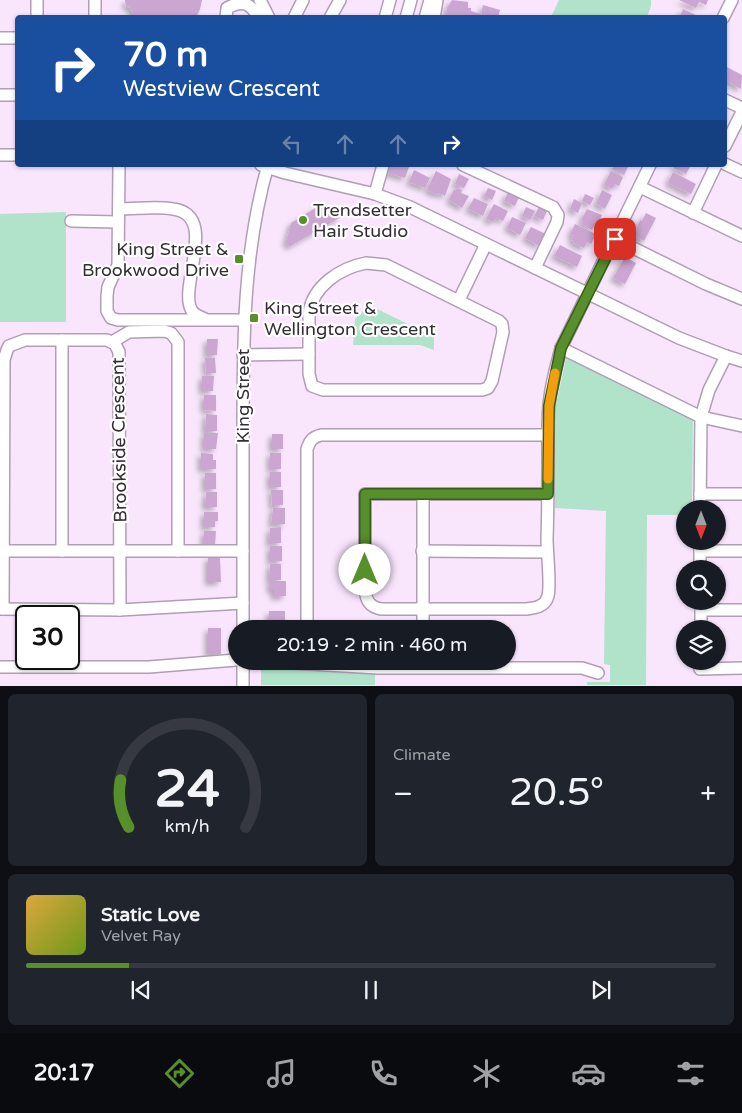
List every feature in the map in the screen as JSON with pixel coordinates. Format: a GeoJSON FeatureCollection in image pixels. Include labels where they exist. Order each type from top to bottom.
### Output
{"type":"FeatureCollection","features":[{"type":"Feature","properties":{"kind":"street"},"geometry":{"type":"LineString","coordinates":[[37,0],[37,15]]}},
{"type":"Feature","properties":{"kind":"street"},"geometry":{"type":"LineString","coordinates":[[95,0],[95,15]]}},
{"type":"Feature","properties":{"kind":"street"},"geometry":{"type":"LineString","coordinates":[[260,0],[268,15]]}},
{"type":"Feature","properties":{"kind":"street"},"geometry":{"type":"LineString","coordinates":[[296,15],[303,0]]}},
{"type":"Feature","properties":{"kind":"street"},"geometry":{"type":"LineString","coordinates":[[332,15],[340,0]]}},
{"type":"Feature","properties":{"kind":"street"},"geometry":{"type":"LineString","coordinates":[[386,15],[390,0]]}},
{"type":"Feature","properties":{"kind":"street"},"geometry":{"type":"LineString","coordinates":[[407,15],[411,0]]}},
{"type":"Feature","properties":{"kind":"street"},"geometry":{"type":"LineString","coordinates":[[426,15],[430,0]]}},
{"type":"Feature","properties":{"kind":"street"},"geometry":{"type":"LineString","coordinates":[[434,15],[437,0]]}},
{"type":"Feature","properties":{"kind":"street"},"geometry":{"type":"LineString","coordinates":[[724,15],[732,0]]}},
{"type":"Feature","properties":{"kind":"street"},"geometry":{"type":"LineString","coordinates":[[226,15],[226,8],[235,2],[246,2],[254,8],[258,15]]}},
{"type":"Feature","properties":{"kind":"street"},"geometry":{"type":"LineString","coordinates":[[0,38],[15,38]]}},
{"type":"Feature","properties":{"kind":"street"},"geometry":{"type":"LineString","coordinates":[[0,95],[15,94]]}},
{"type":"Feature","properties":{"kind":"street"},"geometry":{"type":"LineString","coordinates":[[727,101],[742,108]]}},
{"type":"Feature","properties":{"kind":"street"},"geometry":{"type":"LineString","coordinates":[[727,142],[742,112]]}},
{"type":"Feature","properties":{"kind":"street"},"geometry":{"type":"LineString","coordinates":[[0,155],[15,155]]}},
{"type":"Feature","properties":{"kind":"street"},"geometry":{"type":"LineString","coordinates":[[727,165],[742,172]]}},
{"type":"Feature","properties":{"kind":"street"},"geometry":{"type":"LineString","coordinates":[[119,167],[118,265],[108,287],[108,314],[110,318],[118,320],[244,320]]}},
{"type":"Feature","properties":{"kind":"street","name":"King Street"},"geometry":{"type":"LineString","coordinates":[[243,620],[244,320],[249,258],[266,167]]}},
{"type":"Feature","properties":{"kind":"street"},"geometry":{"type":"LineString","coordinates":[[270,167],[375,194],[410,207],[680,338],[742,361]]}},
{"type":"Feature","properties":{"kind":"street"},"geometry":{"type":"LineString","coordinates":[[375,194],[382,167]]}},
{"type":"Feature","properties":{"kind":"street"},"geometry":{"type":"LineString","coordinates":[[466,167],[553,208],[558,215],[557,222],[535,268]]}},
{"type":"Feature","properties":{"kind":"street"},"geometry":{"type":"LineString","coordinates":[[548,494],[365,494],[365,589],[368,603],[375,608],[381,609],[526,609],[538,607],[548,598],[547,552],[548,494],[548,435],[550,396],[561,348],[649,167]]}},
{"type":"Feature","properties":{"kind":"street"},"geometry":{"type":"LineString","coordinates":[[693,213],[715,167]]}},
{"type":"Feature","properties":{"kind":"street"},"geometry":{"type":"LineString","coordinates":[[640,187],[742,236]]}},
{"type":"Feature","properties":{"kind":"street"},"geometry":{"type":"LineString","coordinates":[[119,209],[174,209],[189,216],[194,224],[195,253],[190,283],[190,306],[186,315],[177,320]]}},
{"type":"Feature","properties":{"kind":"street"},"geometry":{"type":"LineString","coordinates":[[71,221],[118,222]]}},
{"type":"Feature","properties":{"kind":"street"},"geometry":{"type":"LineString","coordinates":[[615,239],[706,284],[742,298]]}},
{"type":"Feature","properties":{"kind":"street"},"geometry":{"type":"LineString","coordinates":[[459,300],[486,244]]}},
{"type":"Feature","properties":{"kind":"street"},"geometry":{"type":"LineString","coordinates":[[366,263],[386,265],[459,300],[502,324],[503,328],[492,382],[488,388],[482,390],[323,390],[312,386],[310,381],[309,354],[310,303],[314,295],[326,282],[354,265],[366,263]]}},
{"type":"Feature","properties":{"kind":"street"},"geometry":{"type":"LineString","coordinates":[[190,306],[194,313],[204,320]]}},
{"type":"Feature","properties":{"kind":"street"},"geometry":{"type":"LineString","coordinates":[[112,342],[129,332],[171,333],[178,342],[178,551]]}},
{"type":"Feature","properties":{"kind":"street","name":"Brookside Crescent"},"geometry":{"type":"LineString","coordinates":[[2,610],[5,354],[9,346],[25,340],[102,340],[112,342],[118,348],[120,356],[120,610]]}},
{"type":"Feature","properties":{"kind":"street"},"geometry":{"type":"LineString","coordinates":[[62,340],[62,552]]}},
{"type":"Feature","properties":{"kind":"street"},"geometry":{"type":"LineString","coordinates":[[561,348],[702,417],[742,426]]}},
{"type":"Feature","properties":{"kind":"street"},"geometry":{"type":"LineString","coordinates":[[243,355],[309,354]]}},
{"type":"Feature","properties":{"kind":"street"},"geometry":{"type":"LineString","coordinates":[[700,500],[702,417],[709,390],[726,356]]}},
{"type":"Feature","properties":{"kind":"street"},"geometry":{"type":"LineString","coordinates":[[307,620],[307,449],[314,437],[321,435],[548,435]]}},
{"type":"Feature","properties":{"kind":"street"},"geometry":{"type":"LineString","coordinates":[[423,494],[423,620]]}},
{"type":"Feature","properties":{"kind":"street"},"geometry":{"type":"LineString","coordinates":[[700,494],[742,494]]}},
{"type":"Feature","properties":{"kind":"street"},"geometry":{"type":"LineString","coordinates":[[726,550],[742,552]]}},
{"type":"Feature","properties":{"kind":"street"},"geometry":{"type":"LineString","coordinates":[[2,552],[243,551]]}},
{"type":"Feature","properties":{"kind":"street"},"geometry":{"type":"LineString","coordinates":[[422,551],[547,552]]}},
{"type":"Feature","properties":{"kind":"street"},"geometry":{"type":"LineString","coordinates":[[2,610],[120,610],[243,603]]}},
{"type":"Feature","properties":{"kind":"street"},"geometry":{"type":"LineString","coordinates":[[726,608],[742,610]]}},
{"type":"Feature","properties":{"kind":"street"},"geometry":{"type":"LineString","coordinates":[[0,668],[150,667],[228,661]]}},
{"type":"Feature","properties":{"kind":"street"},"geometry":{"type":"LineString","coordinates":[[516,666],[582,668],[598,673]]}},
{"type":"Feature","properties":{"kind":"street"},"geometry":{"type":"LineString","coordinates":[[726,667],[742,668]]}},
{"type":"Feature","properties":{"kind":"street"},"geometry":{"type":"LineString","coordinates":[[243,670],[243,686]]}},
{"type":"Feature","properties":{"kind":"green space"},"geometry":{"type":"Polygon","coordinates":[[[559,0],[651,0],[648,15],[552,15],[559,0]]]}},
{"type":"Feature","properties":{"kind":"green space"},"geometry":{"type":"Polygon","coordinates":[[[66,212],[66,322],[0,322],[0,214],[66,212]]]}},
{"type":"Feature","properties":{"kind":"green space"},"geometry":{"type":"Polygon","coordinates":[[[375,308],[416,328],[434,334],[434,350],[420,345],[353,345],[355,319],[364,310],[375,308]]]}},
{"type":"Feature","properties":{"kind":"green space"},"geometry":{"type":"Polygon","coordinates":[[[567,354],[693,419],[692,500],[676,500],[676,515],[647,515],[646,685],[587,685],[587,682],[610,682],[610,665],[604,664],[606,511],[555,508],[554,415],[567,354]]]}},
{"type":"Feature","properties":{"kind":"green space"},"geometry":{"type":"Polygon","coordinates":[[[261,670],[375,672],[375,685],[261,685],[261,670]]]}},
{"type":"Feature","properties":{"kind":"building"},"geometry":{"type":"Polygon","coordinates":[[[125,0],[202,0],[197,15],[134,15],[129,6],[126,7],[125,0]]]}},
{"type":"Feature","properties":{"kind":"building"},"geometry":{"type":"Polygon","coordinates":[[[452,0],[468,2],[468,8],[471,8],[471,11],[481,14],[483,5],[500,10],[499,15],[446,15],[447,8],[452,0]]]}},
{"type":"Feature","properties":{"kind":"building"},"geometry":{"type":"Polygon","coordinates":[[[679,0],[708,0],[706,5],[699,2],[696,8],[679,0]]]}},
{"type":"Feature","properties":{"kind":"building"},"geometry":{"type":"Polygon","coordinates":[[[683,9],[696,15],[680,15],[683,9]]]}},
{"type":"Feature","properties":{"kind":"building"},"geometry":{"type":"Polygon","coordinates":[[[727,67],[742,75],[741,89],[727,81],[727,67]]]}},
{"type":"Feature","properties":{"kind":"building"},"geometry":{"type":"Polygon","coordinates":[[[389,167],[409,167],[405,178],[387,173],[389,167]]]}},
{"type":"Feature","properties":{"kind":"building"},"geometry":{"type":"Polygon","coordinates":[[[613,167],[628,167],[624,175],[612,169],[613,167]]]}},
{"type":"Feature","properties":{"kind":"building"},"geometry":{"type":"Polygon","coordinates":[[[674,167],[690,167],[686,174],[674,167]]]}},
{"type":"Feature","properties":{"kind":"building"},"geometry":{"type":"Polygon","coordinates":[[[414,170],[430,178],[425,188],[409,182],[414,170]]]}},
{"type":"Feature","properties":{"kind":"building"},"geometry":{"type":"Polygon","coordinates":[[[436,171],[451,179],[445,196],[427,190],[436,171]]]}},
{"type":"Feature","properties":{"kind":"building"},"geometry":{"type":"Polygon","coordinates":[[[611,171],[623,177],[619,186],[615,184],[612,189],[604,185],[611,171]]]}},
{"type":"Feature","properties":{"kind":"building"},"geometry":{"type":"Polygon","coordinates":[[[673,172],[696,184],[691,194],[668,183],[673,172]]]}},
{"type":"Feature","properties":{"kind":"building"},"geometry":{"type":"Polygon","coordinates":[[[459,174],[469,179],[464,188],[455,184],[459,174]]]}},
{"type":"Feature","properties":{"kind":"building"},"geometry":{"type":"Polygon","coordinates":[[[488,188],[496,191],[492,200],[484,196],[488,188]]]}},
{"type":"Feature","properties":{"kind":"building"},"geometry":{"type":"Polygon","coordinates":[[[454,189],[462,190],[461,193],[469,196],[462,208],[449,200],[454,189]]]}},
{"type":"Feature","properties":{"kind":"building"},"geometry":{"type":"Polygon","coordinates":[[[602,190],[612,195],[605,209],[596,204],[602,190]]]}},
{"type":"Feature","properties":{"kind":"building"},"geometry":{"type":"Polygon","coordinates":[[[508,192],[519,197],[515,206],[504,201],[508,192]]]}},
{"type":"Feature","properties":{"kind":"building"},"geometry":{"type":"Polygon","coordinates":[[[585,194],[594,198],[590,205],[582,201],[585,194]]]}},
{"type":"Feature","properties":{"kind":"building"},"geometry":{"type":"Polygon","coordinates":[[[474,198],[488,204],[483,216],[468,209],[474,198]]]}},
{"type":"Feature","properties":{"kind":"building"},"geometry":{"type":"Polygon","coordinates":[[[574,199],[582,203],[578,213],[570,209],[574,199]]]}},
{"type":"Feature","properties":{"kind":"building"},"geometry":{"type":"Polygon","coordinates":[[[494,204],[508,211],[503,221],[496,218],[493,222],[486,219],[494,204]]]}},
{"type":"Feature","properties":{"kind":"building"},"geometry":{"type":"Polygon","coordinates":[[[317,207],[337,211],[341,217],[289,247],[286,242],[291,223],[317,207]]]}},
{"type":"Feature","properties":{"kind":"building"},"geometry":{"type":"Polygon","coordinates":[[[526,207],[535,211],[530,220],[522,216],[526,207]]]}},
{"type":"Feature","properties":{"kind":"building"},"geometry":{"type":"Polygon","coordinates":[[[539,207],[547,211],[543,220],[534,216],[539,207]]]}},
{"type":"Feature","properties":{"kind":"building"},"geometry":{"type":"Polygon","coordinates":[[[587,209],[602,215],[592,230],[581,224],[587,209]]]}},
{"type":"Feature","properties":{"kind":"building"},"geometry":{"type":"Polygon","coordinates":[[[646,213],[656,218],[644,241],[634,236],[640,220],[642,221],[646,213]]]}},
{"type":"Feature","properties":{"kind":"building"},"geometry":{"type":"Polygon","coordinates":[[[512,217],[526,223],[520,235],[507,228],[512,217]]]}},
{"type":"Feature","properties":{"kind":"building"},"geometry":{"type":"Polygon","coordinates":[[[575,224],[596,234],[591,244],[587,242],[584,248],[573,243],[574,241],[571,240],[573,235],[570,234],[575,224]]]}},
{"type":"Feature","properties":{"kind":"building"},"geometry":{"type":"Polygon","coordinates":[[[531,227],[546,234],[539,246],[525,238],[531,227]]]}},
{"type":"Feature","properties":{"kind":"building"},"geometry":{"type":"Polygon","coordinates":[[[560,245],[582,256],[577,267],[554,256],[560,245]]]}},
{"type":"Feature","properties":{"kind":"building"},"geometry":{"type":"Polygon","coordinates":[[[625,257],[636,263],[625,284],[613,278],[625,257]]]}},
{"type":"Feature","properties":{"kind":"building"},"geometry":{"type":"Polygon","coordinates":[[[207,339],[218,339],[217,355],[207,355],[207,339]]]}},
{"type":"Feature","properties":{"kind":"building"},"geometry":{"type":"Polygon","coordinates":[[[205,358],[215,358],[216,373],[206,373],[205,358]]]}},
{"type":"Feature","properties":{"kind":"building"},"geometry":{"type":"Polygon","coordinates":[[[202,376],[214,376],[213,391],[202,391],[202,376]]]}},
{"type":"Feature","properties":{"kind":"building"},"geometry":{"type":"Polygon","coordinates":[[[204,395],[216,395],[216,411],[204,410],[204,395]]]}},
{"type":"Feature","properties":{"kind":"building"},"geometry":{"type":"Polygon","coordinates":[[[206,414],[217,415],[217,431],[205,431],[206,414]]]}},
{"type":"Feature","properties":{"kind":"building"},"geometry":{"type":"Polygon","coordinates":[[[204,433],[218,433],[216,449],[204,449],[204,433]]]}},
{"type":"Feature","properties":{"kind":"building"},"geometry":{"type":"Polygon","coordinates":[[[272,434],[283,434],[283,449],[272,449],[272,434]]]}},
{"type":"Feature","properties":{"kind":"building"},"geometry":{"type":"Polygon","coordinates":[[[201,453],[213,454],[213,460],[216,460],[216,469],[201,469],[201,453]]]}},
{"type":"Feature","properties":{"kind":"building"},"geometry":{"type":"Polygon","coordinates":[[[270,453],[281,453],[281,469],[270,469],[270,453]]]}},
{"type":"Feature","properties":{"kind":"building"},"geometry":{"type":"Polygon","coordinates":[[[270,472],[281,472],[281,487],[270,487],[270,472]]]}},
{"type":"Feature","properties":{"kind":"building"},"geometry":{"type":"Polygon","coordinates":[[[205,473],[216,473],[216,489],[205,489],[205,473]]]}},
{"type":"Feature","properties":{"kind":"building"},"geometry":{"type":"Polygon","coordinates":[[[271,490],[283,490],[283,505],[272,506],[271,490]]]}},
{"type":"Feature","properties":{"kind":"building"},"geometry":{"type":"Polygon","coordinates":[[[206,492],[217,492],[217,507],[205,507],[206,492]]]}},
{"type":"Feature","properties":{"kind":"building"},"geometry":{"type":"Polygon","coordinates":[[[273,508],[285,508],[285,524],[271,524],[273,508]]]}},
{"type":"Feature","properties":{"kind":"building"},"geometry":{"type":"Polygon","coordinates":[[[204,512],[218,512],[218,521],[215,521],[215,527],[204,527],[204,512]]]}},
{"type":"Feature","properties":{"kind":"building"},"geometry":{"type":"Polygon","coordinates":[[[281,527],[281,543],[269,543],[270,528],[281,527]]]}},
{"type":"Feature","properties":{"kind":"building"},"geometry":{"type":"Polygon","coordinates":[[[204,531],[216,531],[215,546],[204,546],[204,531]]]}},
{"type":"Feature","properties":{"kind":"building"},"geometry":{"type":"Polygon","coordinates":[[[270,546],[282,546],[282,561],[270,561],[270,546]]]}},
{"type":"Feature","properties":{"kind":"building"},"geometry":{"type":"Polygon","coordinates":[[[208,557],[220,558],[221,582],[208,582],[208,557]]]}},
{"type":"Feature","properties":{"kind":"building"},"geometry":{"type":"Polygon","coordinates":[[[270,564],[281,564],[281,580],[269,580],[270,564]]]}},
{"type":"Feature","properties":{"kind":"building"},"geometry":{"type":"Polygon","coordinates":[[[270,581],[286,581],[286,596],[274,597],[274,590],[270,590],[270,581]]]}},
{"type":"Feature","properties":{"kind":"building"},"geometry":{"type":"Polygon","coordinates":[[[269,611],[285,611],[285,620],[269,620],[269,611]]]}},
{"type":"Feature","properties":{"kind":"building"},"geometry":{"type":"Polygon","coordinates":[[[208,628],[221,628],[221,654],[208,654],[208,628]]]}},
{"type":"Feature","properties":{"kind":"slow traffic"},"geometry":{"type":"LineString","coordinates":[[548,479],[549,406],[555,373]]}},
{"type":"Feature","properties":{"kind":"place","name":"Trendsetter Hair Studio"},"geometry":{"type":"Point","coordinates":[303,220]}},
{"type":"Feature","properties":{"kind":"place","name":"King Street & Brookwood Drive"},"geometry":{"type":"Point","coordinates":[239,259]}},
{"type":"Feature","properties":{"kind":"place","name":"King Street & Wellington Crescent"},"geometry":{"type":"Point","coordinates":[254,318]}},
{"type":"Feature","properties":{"kind":"route"},"geometry":{"type":"LineString","coordinates":[[365,570],[365,494],[548,494],[549,406],[558,358],[561,348],[615,239]]}}]}
